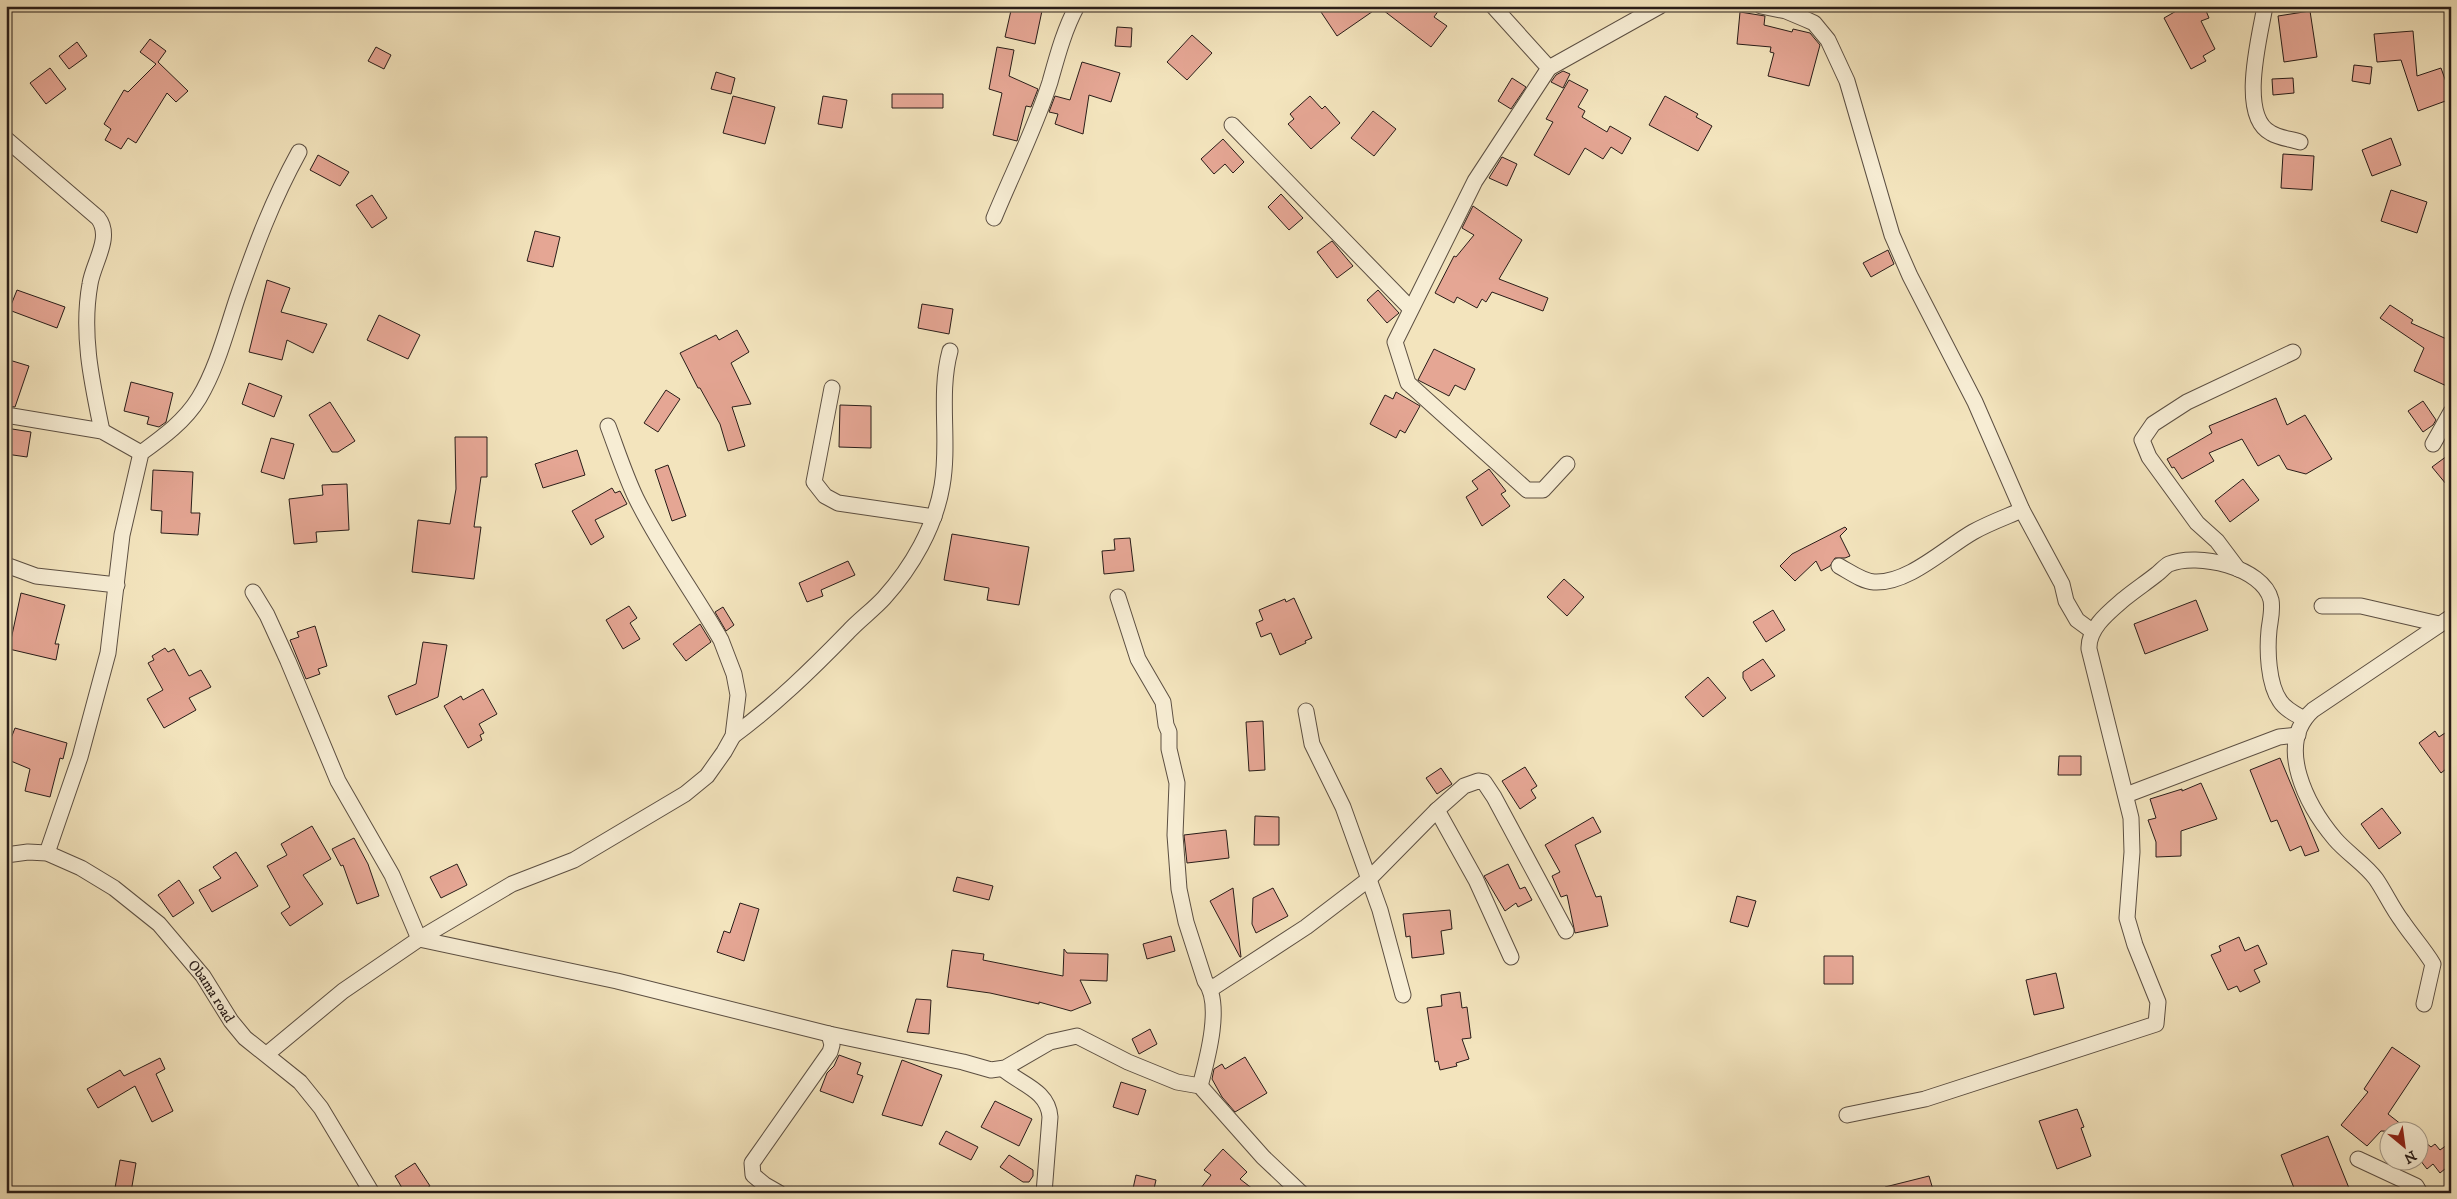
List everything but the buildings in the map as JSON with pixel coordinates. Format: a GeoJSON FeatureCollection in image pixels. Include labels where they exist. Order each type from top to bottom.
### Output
{"type":"FeatureCollection","features":[{"type":"Feature","properties":{"kind":"street"},"geometry":{"type":"LineString","coordinates":[[994,218],[1047,90],[1056,55],[1065,39],[1070,18],[1077,6]]}},
{"type":"Feature","properties":{"kind":"street"},"geometry":{"type":"LineString","coordinates":[[1493,6],[1549,68]]}},
{"type":"Feature","properties":{"kind":"street"},"geometry":{"type":"LineString","coordinates":[[1567,464],[1543,490],[1526,490],[1408,383],[1395,342],[1410,308],[1475,181],[1549,68],[1660,6]]}},
{"type":"Feature","properties":{"kind":"street"},"geometry":{"type":"LineString","coordinates":[[1761,6],[1805,18],[1814,23],[1828,40],[1847,81],[1892,235],[1910,276],[1989,431],[2022,510],[2062,584],[2066,601],[2077,620],[2092,631]]}},
{"type":"Feature","properties":{"kind":"street"},"geometry":{"type":"LineString","coordinates":[[2265,6],[2254,73],[2252,102],[2259,124],[2271,133],[2300,142]]}},
{"type":"Feature","properties":{"kind":"street"},"geometry":{"type":"LineString","coordinates":[[1232,125],[1410,308]]}},
{"type":"Feature","properties":{"kind":"street"},"geometry":{"type":"LineString","coordinates":[[6,139],[98,218],[104,229],[102,244],[89,290],[87,354],[102,431]]}},
{"type":"Feature","properties":{"kind":"street"},"geometry":{"type":"LineString","coordinates":[[47,853],[80,757],[108,653],[122,535],[141,453],[168,433],[199,398],[214,367],[261,228],[277,192],[299,152]]}},
{"type":"Feature","properties":{"kind":"street"},"geometry":{"type":"LineString","coordinates":[[733,736],[783,697],[884,598],[921,547],[940,499],[945,466],[944,371],[950,351]]}},
{"type":"Feature","properties":{"kind":"street"},"geometry":{"type":"LineString","coordinates":[[2239,570],[2217,541],[2196,523],[2150,457],[2142,440],[2153,424],[2187,402],[2293,352]]}},
{"type":"Feature","properties":{"kind":"street"},"geometry":{"type":"LineString","coordinates":[[832,388],[814,482],[825,496],[838,504],[934,517]]}},
{"type":"Feature","properties":{"kind":"street"},"geometry":{"type":"LineString","coordinates":[[2433,444],[2451,412]]}},
{"type":"Feature","properties":{"kind":"street"},"geometry":{"type":"LineString","coordinates":[[6,415],[102,431],[141,453]]}},
{"type":"Feature","properties":{"kind":"street"},"geometry":{"type":"LineString","coordinates":[[267,1054],[343,991],[419,938],[512,884],[574,860],[685,794],[706,776],[733,736],[738,695],[734,674],[721,640],[659,540],[636,497],[619,459],[608,426]]}},
{"type":"Feature","properties":{"kind":"street"},"geometry":{"type":"LineString","coordinates":[[1839,566],[1866,580],[1874,582],[1892,579],[1924,564],[1974,532],[2022,510]]}},
{"type":"Feature","properties":{"kind":"street"},"geometry":{"type":"LineString","coordinates":[[1847,1115],[1925,1098],[2156,1024],[2158,1002],[2132,937],[2127,918],[2132,833],[2131,818],[2106,711],[2091,663],[2088,639],[2092,631],[2118,604],[2168,564],[2194,559],[2216,560],[2239,570],[2262,586],[2271,600],[2268,645],[2269,666],[2274,686],[2279,701],[2292,713],[2304,719]]}},
{"type":"Feature","properties":{"kind":"street"},"geometry":{"type":"LineString","coordinates":[[6,565],[36,576],[117,585]]}},
{"type":"Feature","properties":{"kind":"street"},"geometry":{"type":"LineString","coordinates":[[253,592],[267,614],[281,645],[338,781],[392,876],[419,938]]}},
{"type":"Feature","properties":{"kind":"street"},"geometry":{"type":"LineString","coordinates":[[1118,597],[1138,659],[1163,702],[1166,725],[1169,732],[1169,749],[1177,783],[1175,835],[1179,889],[1186,922],[1205,981],[1211,989],[1213,1020],[1208,1056],[1200,1086]]}},
{"type":"Feature","properties":{"kind":"street"},"geometry":{"type":"LineString","coordinates":[[2322,606],[2361,606],[2445,620]]}},
{"type":"Feature","properties":{"kind":"street"},"geometry":{"type":"LineString","coordinates":[[2424,1004],[2433,964],[2422,946],[2406,928],[2375,878],[2334,838],[2313,809],[2302,788],[2296,758],[2298,735],[2304,719],[2335,694],[2445,620]]}},
{"type":"Feature","properties":{"kind":"street"},"geometry":{"type":"LineString","coordinates":[[1306,711],[1312,744],[1343,807],[1369,879],[1403,994]]}},
{"type":"Feature","properties":{"kind":"street"},"geometry":{"type":"LineString","coordinates":[[2126,795],[2279,737],[2298,735]]}},
{"type":"Feature","properties":{"kind":"street"},"geometry":{"type":"LineString","coordinates":[[1211,989],[1285,942],[1369,879],[1437,810],[1464,786],[1478,780],[1484,782],[1494,797],[1566,930]]}},
{"type":"Feature","properties":{"kind":"street"},"geometry":{"type":"LineString","coordinates":[[1437,810],[1476,880],[1512,957]]}},
{"type":"Feature","properties":{"kind":"street","name":"Obama road"},"geometry":{"type":"LineString","coordinates":[[6,854],[47,853],[81,868],[114,888],[159,924],[202,976],[231,1022],[245,1038],[300,1082],[321,1108],[372,1193]]}},
{"type":"Feature","properties":{"kind":"street"},"geometry":{"type":"LineString","coordinates":[[419,938],[617,981],[829,1034],[963,1062],[991,1070],[1002,1069],[1050,1042],[1077,1036],[1128,1062],[1177,1082],[1200,1086],[1263,1158],[1300,1193]]}},
{"type":"Feature","properties":{"kind":"street"},"geometry":{"type":"LineString","coordinates":[[779,1193],[753,1175],[752,1163],[830,1052],[832,1045],[829,1034]]}},
{"type":"Feature","properties":{"kind":"street"},"geometry":{"type":"LineString","coordinates":[[1002,1069],[1016,1080],[1039,1093],[1048,1105],[1050,1117],[1044,1193]]}},
{"type":"Feature","properties":{"kind":"street"},"geometry":{"type":"LineString","coordinates":[[2358,1159],[2416,1186],[2420,1193]]}}]}
